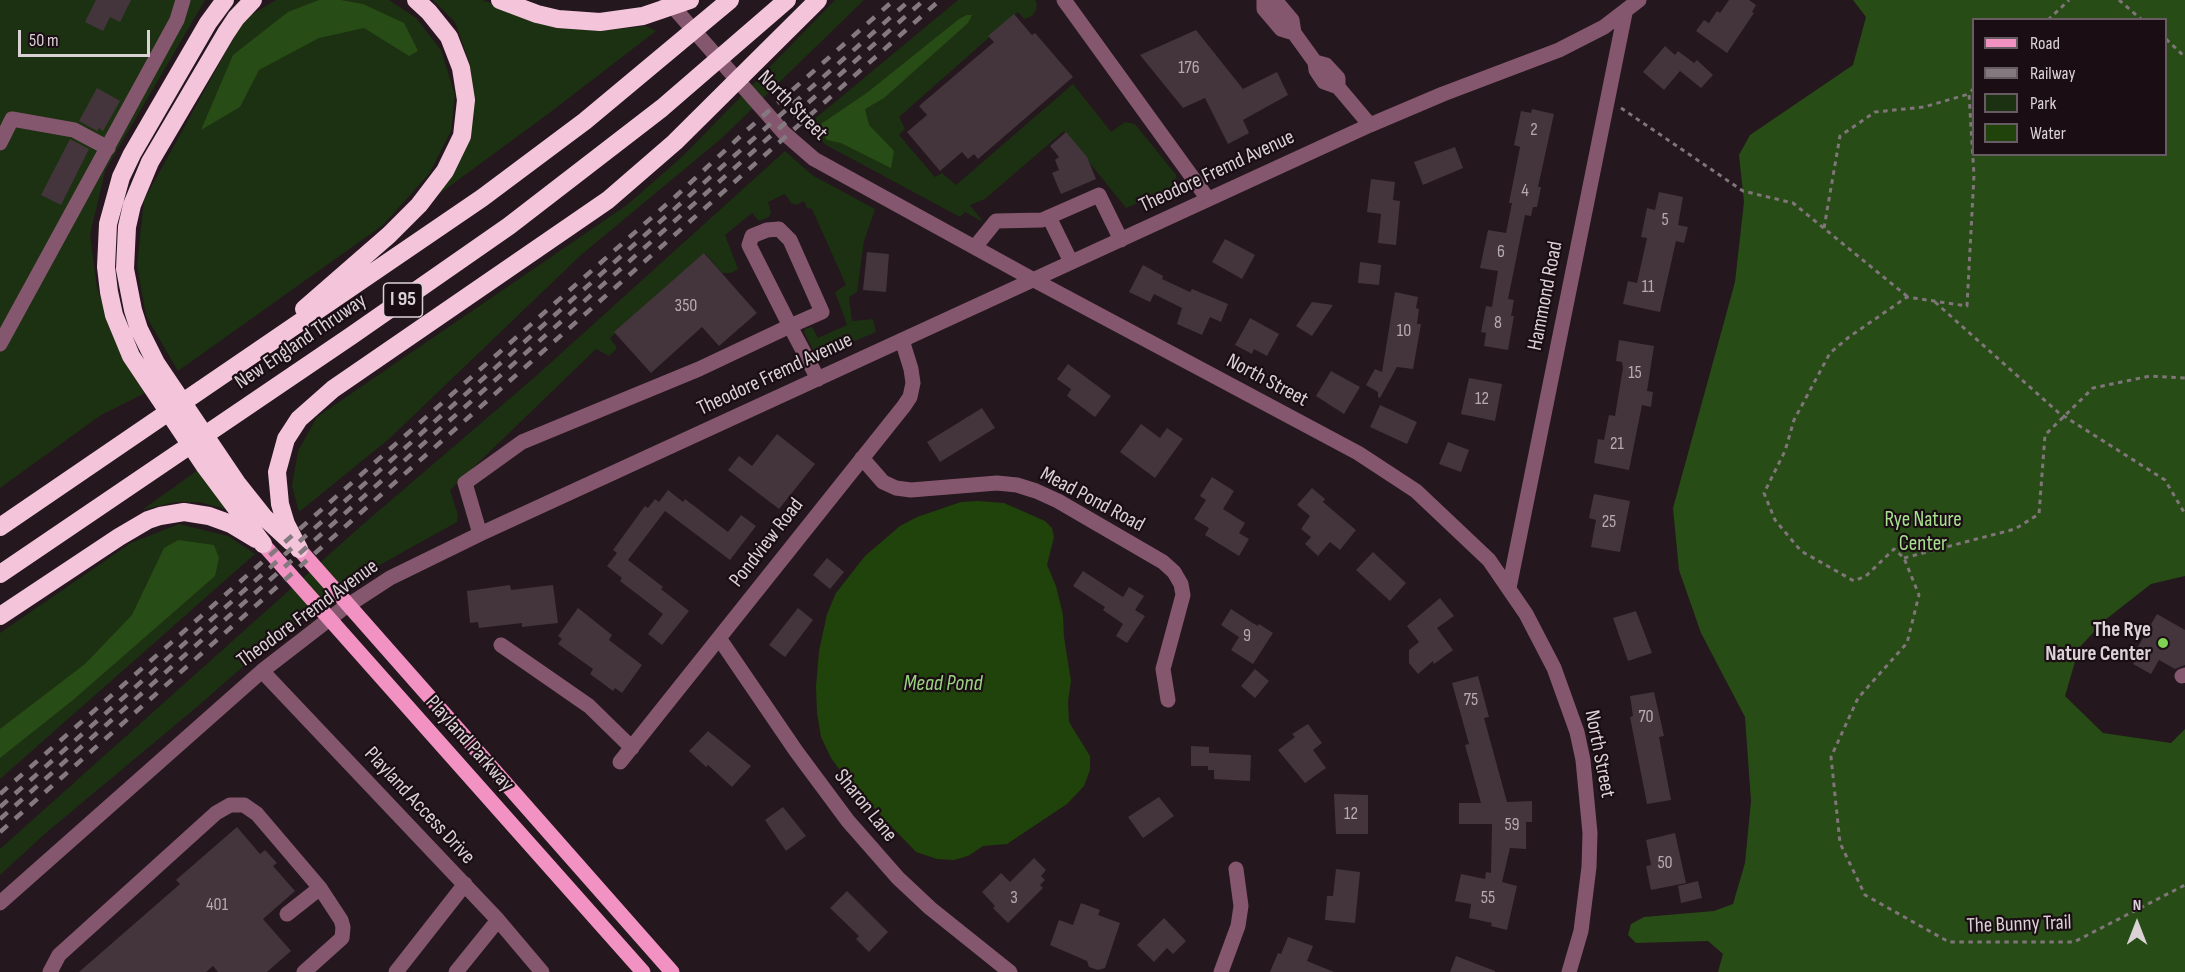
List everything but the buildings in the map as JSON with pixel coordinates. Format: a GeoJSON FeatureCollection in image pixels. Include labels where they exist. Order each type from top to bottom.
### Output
{"type":"FeatureCollection","features":[{"type":"Feature","properties":{"kind":"highway"},"geometry":{"type":"LineString","coordinates":[[225,0],[208,23],[132,154],[114,199],[108,224],[106,267],[114,315],[131,356],[158,383],[211,460],[263,544]]}},
{"type":"Feature","properties":{"kind":"highway"},"geometry":{"type":"LineString","coordinates":[[158,383],[128,290],[125,248],[132,205],[150,162],[211,56],[236,18],[253,0]]}},
{"type":"Feature","properties":{"kind":"highway"},"geometry":{"type":"LineString","coordinates":[[244,362],[404,221],[433,188],[455,153],[462,136],[465,118],[466,100],[461,68],[456,52],[444,31],[416,0]]}},
{"type":"Feature","properties":{"kind":"highway"},"geometry":{"type":"LineString","coordinates":[[500,0],[558,19],[600,22],[643,16],[690,0]]}},
{"type":"Feature","properties":{"kind":"highway","name":"New England Thruway"},"geometry":{"type":"LineString","coordinates":[[0,527],[430,235],[534,160],[585,121],[730,0]]}},
{"type":"Feature","properties":{"kind":"highway","name":"New England Thruway"},"geometry":{"type":"LineString","coordinates":[[0,574],[509,226],[662,108],[787,0]]}},
{"type":"Feature","properties":{"kind":"highway"},"geometry":{"type":"LineString","coordinates":[[282,527],[277,484],[279,461],[291,429],[309,408],[333,389],[616,194],[675,142],[818,0]]}},
{"type":"Feature","properties":{"kind":"highway"},"geometry":{"type":"LineString","coordinates":[[211,460],[251,502],[282,527],[298,549]]}},
{"type":"Feature","properties":{"kind":"highway"},"geometry":{"type":"LineString","coordinates":[[0,616],[118,537],[160,516],[184,512],[209,516],[231,524],[263,544]]}},
{"type":"Feature","properties":{"kind":"main road","name":"Playland Parkway"},"geometry":{"type":"LineString","coordinates":[[263,544],[643,972]]}},
{"type":"Feature","properties":{"kind":"main road","name":"Playland Parkway"},"geometry":{"type":"LineString","coordinates":[[298,549],[672,972]]}},
{"type":"Feature","properties":{"kind":"street"},"geometry":{"type":"LineString","coordinates":[[0,344],[177,20],[183,0]]}},
{"type":"Feature","properties":{"kind":"street","name":"North Street"},"geometry":{"type":"LineString","coordinates":[[667,0],[784,133],[824,165],[1358,453],[1416,491],[1489,560],[1526,614],[1554,668],[1577,732],[1583,760],[1590,833],[1589,867],[1581,931],[1569,972]]}},
{"type":"Feature","properties":{"kind":"street"},"geometry":{"type":"LineString","coordinates":[[1064,0],[1208,199]]}},
{"type":"Feature","properties":{"kind":"street"},"geometry":{"type":"LineString","coordinates":[[1264,0],[1264,9],[1281,29],[1294,33]]}},
{"type":"Feature","properties":{"kind":"street"},"geometry":{"type":"LineString","coordinates":[[1275,0],[1292,20],[1294,33],[1316,62],[1326,65],[1332,71],[1338,78],[1338,87],[1370,125]]}},
{"type":"Feature","properties":{"kind":"street","name":"Theodore Fremd Avenue"},"geometry":{"type":"LineString","coordinates":[[0,903],[262,671],[315,629],[390,578],[480,534],[1370,125],[1443,94],[1559,50],[1597,31],[1639,0]]}},
{"type":"Feature","properties":{"kind":"street","name":"Hammond Road"},"geometry":{"type":"LineString","coordinates":[[1509,588],[1624,13]]}},
{"type":"Feature","properties":{"kind":"street"},"geometry":{"type":"LineString","coordinates":[[0,143],[12,119],[74,130],[108,148]]}},
{"type":"Feature","properties":{"kind":"street"},"geometry":{"type":"LineString","coordinates":[[975,248],[996,221],[1042,220],[1099,195],[1121,240]]}},
{"type":"Feature","properties":{"kind":"street"},"geometry":{"type":"LineString","coordinates":[[1049,217],[1071,262]]}},
{"type":"Feature","properties":{"kind":"street"},"geometry":{"type":"LineString","coordinates":[[480,534],[465,483],[522,442],[699,369],[789,326],[822,312],[790,240],[779,229],[767,230],[752,236],[748,245],[789,326],[818,379]]}},
{"type":"Feature","properties":{"kind":"street","name":"Pondview Road"},"geometry":{"type":"LineString","coordinates":[[620,762],[910,397],[911,369],[902,340]]}},
{"type":"Feature","properties":{"kind":"street","name":"Mead Pond Road"},"geometry":{"type":"LineString","coordinates":[[862,458],[883,482],[897,488],[910,490],[997,483],[1017,485],[1036,491],[1058,501],[1163,562],[1174,572],[1181,584],[1183,595],[1164,658],[1164,683],[1168,700]]}},
{"type":"Feature","properties":{"kind":"street","name":"Sharon Lane"},"geometry":{"type":"LineString","coordinates":[[719,638],[796,751],[848,821],[898,878],[930,908],[1010,972]]}},
{"type":"Feature","properties":{"kind":"street"},"geometry":{"type":"LineString","coordinates":[[501,645],[589,706],[632,748]]}},
{"type":"Feature","properties":{"kind":"street","name":"Playland Access Drive"},"geometry":{"type":"LineString","coordinates":[[262,671],[465,884],[542,972]]}},
{"type":"Feature","properties":{"kind":"street"},"geometry":{"type":"LineString","coordinates":[[50,972],[59,955],[216,813],[230,805],[244,805],[257,814],[320,888],[341,920],[342,938],[304,972]]}},
{"type":"Feature","properties":{"kind":"street"},"geometry":{"type":"LineString","coordinates":[[1221,972],[1238,926],[1241,906],[1236,869]]}},
{"type":"Feature","properties":{"kind":"street"},"geometry":{"type":"LineString","coordinates":[[396,972],[465,884]]}},
{"type":"Feature","properties":{"kind":"street"},"geometry":{"type":"LineString","coordinates":[[287,914],[320,888]]}},
{"type":"Feature","properties":{"kind":"street"},"geometry":{"type":"LineString","coordinates":[[456,972],[498,920]]}},
{"type":"Feature","properties":{"kind":"path"},"geometry":{"type":"LineString","coordinates":[[2050,18],[2069,0]]}},
{"type":"Feature","properties":{"kind":"path"},"geometry":{"type":"LineString","coordinates":[[2119,0],[2140,18]]}},
{"type":"Feature","properties":{"kind":"path"},"geometry":{"type":"LineString","coordinates":[[2167,40],[2185,57]]}},
{"type":"Feature","properties":{"kind":"path"},"geometry":{"type":"LineString","coordinates":[[1824,228],[1840,136],[1875,112],[1924,108],[1969,94],[1972,90]]}},
{"type":"Feature","properties":{"kind":"path"},"geometry":{"type":"LineString","coordinates":[[1969,94],[1972,143]]}},
{"type":"Feature","properties":{"kind":"path"},"geometry":{"type":"LineString","coordinates":[[1607,98],[1743,191],[1793,203],[1907,297],[1967,306],[1974,175],[1973,156]]}},
{"type":"Feature","properties":{"kind":"path"},"geometry":{"type":"LineString","coordinates":[[1907,297],[1830,353],[1794,420],[1785,451],[1764,493],[1775,520],[1802,551],[1854,581],[1866,576],[1893,549],[1904,558],[2014,529],[2039,514],[2045,435],[2093,388],[2150,376],[2185,378]]}},
{"type":"Feature","properties":{"kind":"path"},"geometry":{"type":"LineString","coordinates":[[1933,301],[2064,417],[2165,480],[2185,514]]}},
{"type":"Feature","properties":{"kind":"path","name":"The Bunny Trail"},"geometry":{"type":"LineString","coordinates":[[1904,558],[1919,595],[1907,643],[1858,698],[1831,757],[1840,843],[1865,895],[1949,942],[2074,942],[2185,885]]}},
{"type":"Feature","properties":{"kind":"green space"},"geometry":{"type":"Polygon","coordinates":[[[0,0],[205,0],[105,171],[90,235],[97,288],[120,353],[145,393],[101,415],[0,488],[0,0]]]}},
{"type":"Feature","properties":{"kind":"green space"},"geometry":{"type":"Polygon","coordinates":[[[276,0],[389,0],[416,18],[441,50],[455,95],[451,131],[429,174],[383,225],[178,371],[146,316],[137,265],[144,200],[244,19],[276,0]]]}},
{"type":"Feature","properties":{"kind":"green space"},"geometry":{"type":"Polygon","coordinates":[[[319,0],[341,0],[363,4],[404,23],[418,51],[409,56],[364,28],[319,38],[259,70],[240,107],[201,130],[233,55],[288,12],[319,0]]]}},
{"type":"Feature","properties":{"kind":"green space"},"geometry":{"type":"Polygon","coordinates":[[[433,0],[482,0],[552,26],[598,31],[646,26],[656,31],[439,194],[473,90],[469,62],[455,22],[433,0]]]}},
{"type":"Feature","properties":{"kind":"green space"},"geometry":{"type":"Polygon","coordinates":[[[835,0],[864,0],[722,138],[581,255],[389,439],[299,512],[292,486],[298,451],[317,417],[627,205],[684,155],[835,0]]]}},
{"type":"Feature","properties":{"kind":"green space"},"geometry":{"type":"Polygon","coordinates":[[[958,0],[1035,0],[1037,3],[1032,16],[1024,19],[1018,12],[899,117],[905,129],[899,135],[935,177],[942,173],[956,185],[1073,84],[1111,132],[1125,122],[1135,124],[1176,175],[1177,187],[1126,208],[1064,131],[985,199],[970,205],[983,222],[965,212],[960,217],[826,145],[805,127],[958,0]]]}},
{"type":"Feature","properties":{"kind":"green space","name":"Rye Nature Center"},"geometry":{"type":"Polygon","coordinates":[[[1853,0],[2185,0],[2185,576],[2151,584],[2105,620],[2079,648],[2065,696],[2103,733],[2171,743],[2185,729],[2185,972],[1718,972],[1723,954],[1708,941],[1636,943],[1628,935],[1631,924],[1644,917],[1714,911],[1733,904],[1745,863],[1751,801],[1745,717],[1701,633],[1679,570],[1673,508],[1735,282],[1744,202],[1739,155],[1750,135],[1853,65],[1866,17],[1853,0]]]}},
{"type":"Feature","properties":{"kind":"green space"},"geometry":{"type":"Polygon","coordinates":[[[967,15],[972,15],[968,23],[884,98],[865,109],[869,125],[894,151],[891,168],[841,143],[827,140],[821,131],[821,124],[868,92],[967,15]]]}},
{"type":"Feature","properties":{"kind":"green space"},"geometry":{"type":"Polygon","coordinates":[[[785,151],[812,175],[875,209],[864,241],[857,292],[849,297],[852,321],[873,319],[876,332],[820,356],[815,354],[804,332],[805,329],[812,327],[818,338],[847,325],[835,292],[846,285],[812,209],[807,208],[804,201],[796,205],[791,203],[785,194],[768,202],[771,212],[769,217],[759,221],[752,213],[725,235],[738,269],[731,273],[722,273],[705,253],[610,338],[617,348],[609,356],[596,349],[450,490],[458,515],[457,522],[358,577],[277,637],[47,832],[0,875],[0,849],[361,526],[536,376],[785,151]]]}},
{"type":"Feature","properties":{"kind":"green space"},"geometry":{"type":"Polygon","coordinates":[[[198,470],[229,510],[199,502],[175,502],[142,510],[198,470]]]}},
{"type":"Feature","properties":{"kind":"green space"},"geometry":{"type":"Polygon","coordinates":[[[179,524],[228,536],[255,554],[0,779],[0,633],[131,543],[179,524]]]}},
{"type":"Feature","properties":{"kind":"green space"},"geometry":{"type":"Polygon","coordinates":[[[178,540],[214,545],[219,558],[215,576],[73,700],[0,758],[0,729],[85,664],[132,615],[164,548],[178,540]]]}},
{"type":"Feature","properties":{"kind":"water","name":"Mead Pond"},"geometry":{"type":"Polygon","coordinates":[[[961,502],[1004,503],[1045,521],[1052,528],[1054,537],[1047,565],[1056,586],[1063,615],[1071,681],[1068,701],[1069,722],[1090,756],[1090,770],[1084,786],[1067,804],[1007,844],[983,846],[968,856],[954,860],[937,859],[916,852],[848,781],[831,758],[821,737],[817,713],[816,687],[819,651],[827,614],[836,593],[865,556],[900,526],[917,517],[961,502]]]}},
{"type":"Feature","properties":{"kind":"railway"},"geometry":{"type":"LineString","coordinates":[[0,794],[894,0]]}},
{"type":"Feature","properties":{"kind":"railway"},"geometry":{"type":"LineString","coordinates":[[0,807],[910,0]]}},
{"type":"Feature","properties":{"kind":"railway"},"geometry":{"type":"LineString","coordinates":[[0,819],[924,0]]}},
{"type":"Feature","properties":{"kind":"railway"},"geometry":{"type":"LineString","coordinates":[[0,832],[940,0]]}},
{"type":"Feature","properties":{"kind":"place","name":"The Rye Nature Center"},"geometry":{"type":"Point","coordinates":[2163,643]}}]}
